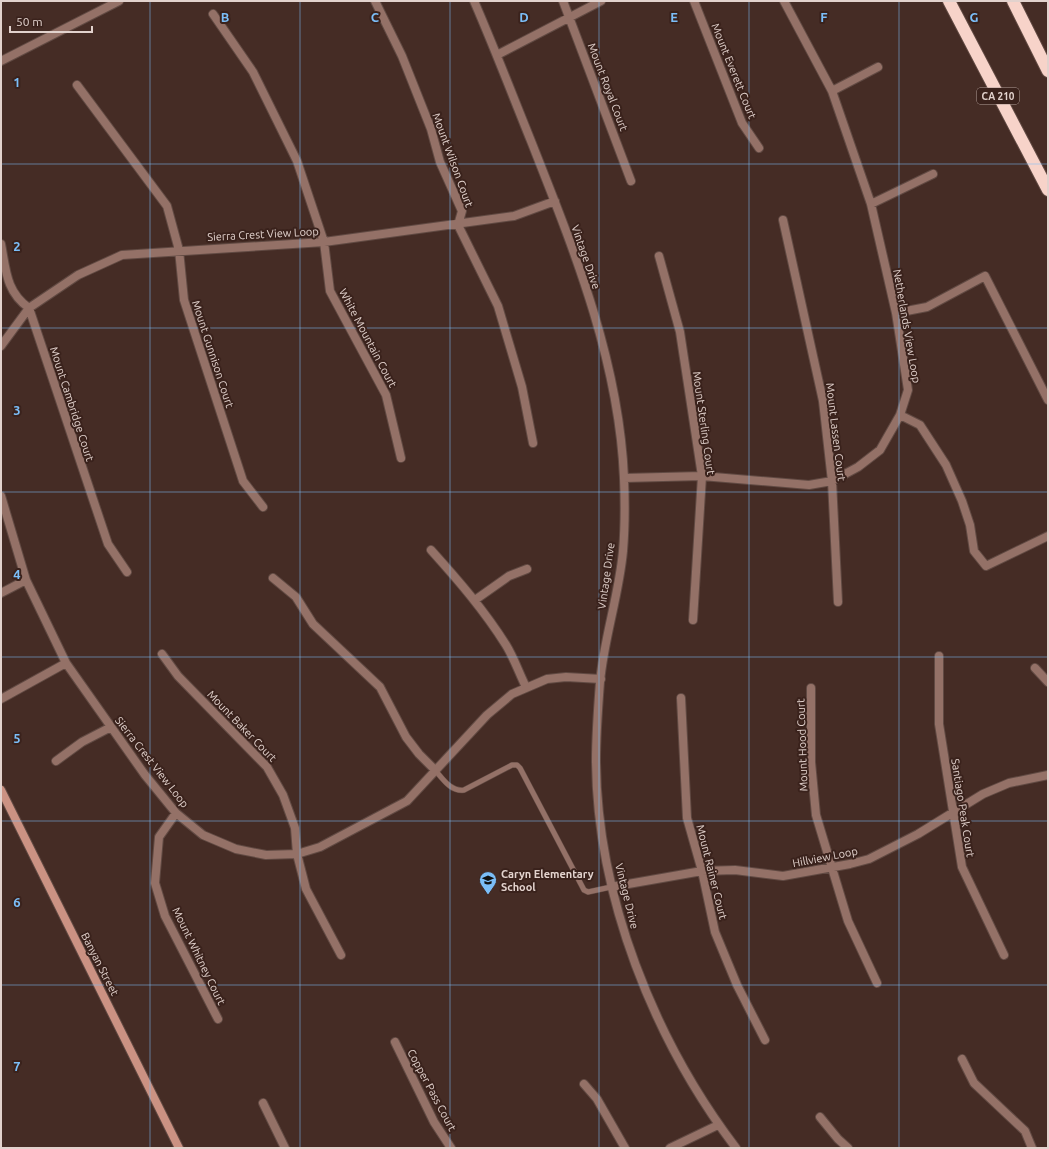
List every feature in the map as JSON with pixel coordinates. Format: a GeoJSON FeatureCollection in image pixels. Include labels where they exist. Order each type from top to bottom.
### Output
{"type":"FeatureCollection","features":[{"type":"Feature","properties":{"kind":"highway","name":"CA 210"},"geometry":{"type":"LineString","coordinates":[[949,1],[1048,190]]}},
{"type":"Feature","properties":{"kind":"highway"},"geometry":{"type":"LineString","coordinates":[[1013,1],[1048,71]]}},
{"type":"Feature","properties":{"kind":"main road","name":"Banyan Street"},"geometry":{"type":"LineString","coordinates":[[1,790],[179,1148]]}},
{"type":"Feature","properties":{"kind":"street"},"geometry":{"type":"LineString","coordinates":[[1,60],[119,1]]}},
{"type":"Feature","properties":{"kind":"street","name":"Mount Wilson Court"},"geometry":{"type":"LineString","coordinates":[[375,1],[402,56],[430,130],[440,162],[462,211],[458,225]]}},
{"type":"Feature","properties":{"kind":"street","name":"Vintage Drive"},"geometry":{"type":"LineString","coordinates":[[474,1],[555,201],[598,324],[615,393],[624,478],[623,552],[600,679],[596,760],[603,841],[611,887],[629,947],[648,997],[672,1045],[718,1125],[736,1148]]}},
{"type":"Feature","properties":{"kind":"street","name":"Mount Royal Court"},"geometry":{"type":"LineString","coordinates":[[563,1],[632,181]]}},
{"type":"Feature","properties":{"kind":"street"},"geometry":{"type":"LineString","coordinates":[[497,55],[601,1]]}},
{"type":"Feature","properties":{"kind":"street","name":"Mount Everett Court"},"geometry":{"type":"LineString","coordinates":[[694,1],[742,123],[759,148]]}},
{"type":"Feature","properties":{"kind":"street","name":"Netherlands View Loop"},"geometry":{"type":"LineString","coordinates":[[624,478],[702,476],[809,485],[832,481],[858,467],[880,450],[900,415],[908,390],[896,313],[871,204],[832,91],[784,1]]}},
{"type":"Feature","properties":{"kind":"street","name":"White Mountain Court"},"geometry":{"type":"LineString","coordinates":[[213,14],[253,72],[297,161],[324,242],[330,291],[386,395],[401,458]]}},
{"type":"Feature","properties":{"kind":"street"},"geometry":{"type":"LineString","coordinates":[[832,91],[878,67]]}},
{"type":"Feature","properties":{"kind":"street","name":"Mount Gunnison Court"},"geometry":{"type":"LineString","coordinates":[[77,84],[167,206],[179,250],[184,300],[243,481],[263,507]]}},
{"type":"Feature","properties":{"kind":"street"},"geometry":{"type":"LineString","coordinates":[[871,204],[933,174]]}},
{"type":"Feature","properties":{"kind":"street","name":"Sierra Crest View Loop"},"geometry":{"type":"LineString","coordinates":[[1,346],[29,308],[78,275],[122,255],[179,250],[324,242],[458,225],[514,216],[555,201]]}},
{"type":"Feature","properties":{"kind":"street","name":"Mount Lassen Court"},"geometry":{"type":"LineString","coordinates":[[783,220],[823,401],[832,481],[838,602]]}},
{"type":"Feature","properties":{"kind":"street"},"geometry":{"type":"LineString","coordinates":[[458,225],[498,306],[522,387],[532,443]]}},
{"type":"Feature","properties":{"kind":"street","name":"Mount Cambridge Court"},"geometry":{"type":"LineString","coordinates":[[1,244],[9,285],[18,301],[29,308],[108,544],[127,572]]}},
{"type":"Feature","properties":{"kind":"street","name":"Mount Sterling Court"},"geometry":{"type":"LineString","coordinates":[[659,256],[680,332],[702,476],[693,620]]}},
{"type":"Feature","properties":{"kind":"street"},"geometry":{"type":"LineString","coordinates":[[896,313],[926,307],[986,276],[1048,400]]}},
{"type":"Feature","properties":{"kind":"street"},"geometry":{"type":"LineString","coordinates":[[900,415],[920,425],[946,465],[962,501],[970,525],[974,552],[986,566],[1048,536]]}},
{"type":"Feature","properties":{"kind":"street","name":"Sierra Crest View Loop"},"geometry":{"type":"LineString","coordinates":[[1,496],[26,580],[66,663],[111,727],[176,813],[203,835],[236,849],[266,855],[297,854],[320,847],[407,801],[500,702],[526,687],[547,679],[566,677],[600,679]]}},
{"type":"Feature","properties":{"kind":"street"},"geometry":{"type":"LineString","coordinates":[[431,550],[475,600],[507,647],[526,687]]}},
{"type":"Feature","properties":{"kind":"street"},"geometry":{"type":"LineString","coordinates":[[475,600],[509,576],[527,569]]}},
{"type":"Feature","properties":{"kind":"street"},"geometry":{"type":"LineString","coordinates":[[273,578],[296,596],[313,624],[380,687],[406,737],[419,754],[435,770]]}},
{"type":"Feature","properties":{"kind":"street"},"geometry":{"type":"LineString","coordinates":[[1,593],[26,580]]}},
{"type":"Feature","properties":{"kind":"street","name":"Mount Baker Court"},"geometry":{"type":"LineString","coordinates":[[162,654],[178,676],[267,767],[286,801],[295,828],[297,854],[306,889],[341,955]]}},
{"type":"Feature","properties":{"kind":"street","name":"Santiago Peak Court"},"geometry":{"type":"LineString","coordinates":[[939,656],[939,724],[952,813],[962,867],[1004,955]]}},
{"type":"Feature","properties":{"kind":"street"},"geometry":{"type":"LineString","coordinates":[[1,699],[66,663]]}},
{"type":"Feature","properties":{"kind":"street"},"geometry":{"type":"LineString","coordinates":[[1035,668],[1048,682]]}},
{"type":"Feature","properties":{"kind":"street","name":"Mount Hood Court"},"geometry":{"type":"LineString","coordinates":[[810,688],[811,762],[816,815],[848,921],[877,983]]}},
{"type":"Feature","properties":{"kind":"street","name":"Mount Rainer Court"},"geometry":{"type":"LineString","coordinates":[[681,698],[687,818],[702,872],[715,932],[737,985],[765,1040]]}},
{"type":"Feature","properties":{"kind":"street"},"geometry":{"type":"LineString","coordinates":[[56,761],[82,742],[111,727]]}},
{"type":"Feature","properties":{"kind":"street","name":"Hillview Loop"},"geometry":{"type":"LineString","coordinates":[[611,887],[702,872],[735,870],[783,876],[832,868],[869,859],[918,834],[983,794],[1009,783],[1048,775]]}},
{"type":"Feature","properties":{"kind":"street","name":"Mount Whitney Court"},"geometry":{"type":"LineString","coordinates":[[176,813],[160,837],[154,883],[165,916],[218,1019]]}},
{"type":"Feature","properties":{"kind":"street","name":"Copper Pass Court"},"geometry":{"type":"LineString","coordinates":[[395,1042],[434,1122],[451,1148]]}},
{"type":"Feature","properties":{"kind":"street"},"geometry":{"type":"LineString","coordinates":[[962,1059],[974,1083],[1025,1131],[1032,1148]]}},
{"type":"Feature","properties":{"kind":"street"},"geometry":{"type":"LineString","coordinates":[[584,1084],[597,1099],[625,1148]]}},
{"type":"Feature","properties":{"kind":"street"},"geometry":{"type":"LineString","coordinates":[[263,1104],[285,1148]]}},
{"type":"Feature","properties":{"kind":"street"},"geometry":{"type":"LineString","coordinates":[[820,1117],[838,1139],[848,1148]]}},
{"type":"Feature","properties":{"kind":"street"},"geometry":{"type":"LineString","coordinates":[[670,1148],[718,1125]]}},
{"type":"Feature","properties":{"kind":"lane"},"geometry":{"type":"LineString","coordinates":[[435,770],[450,786],[458,791],[464,790],[512,765],[517,765],[520,768],[584,890],[588,892],[611,887]]}},
{"type":"Feature","properties":{"kind":"place","name":"Caryn Elementary School"},"geometry":{"type":"Point","coordinates":[488,895]}}]}
